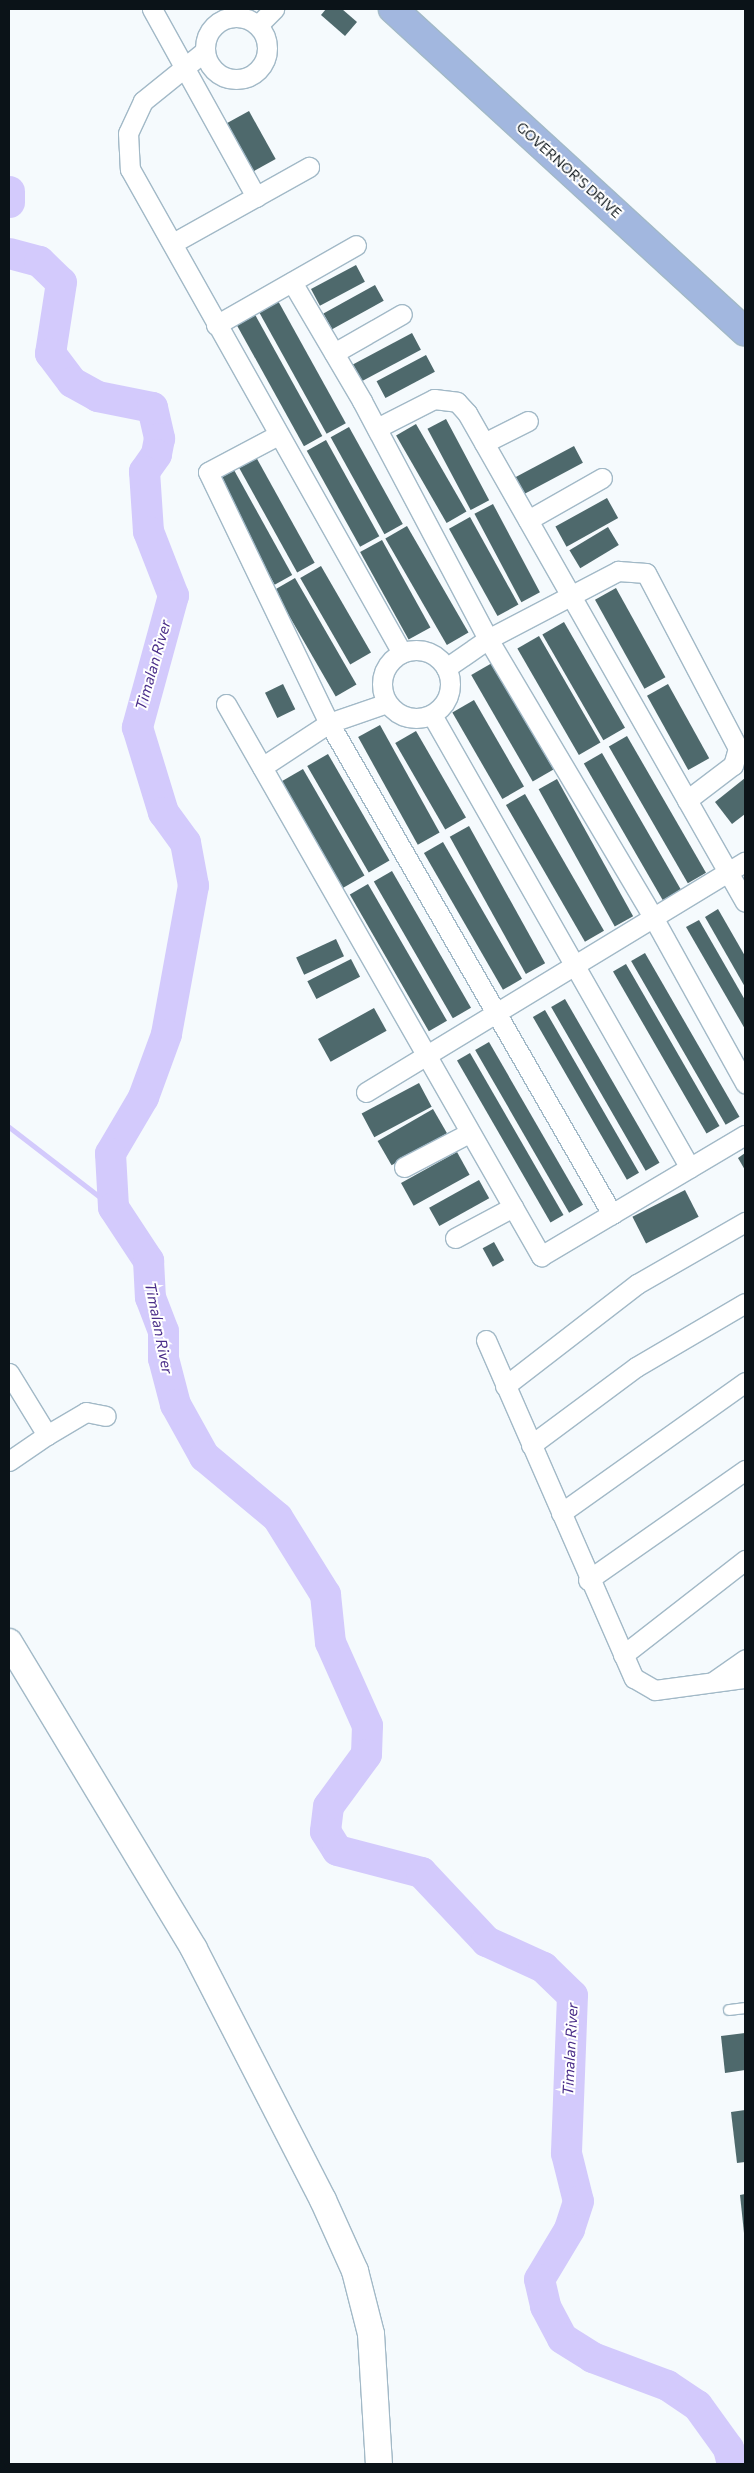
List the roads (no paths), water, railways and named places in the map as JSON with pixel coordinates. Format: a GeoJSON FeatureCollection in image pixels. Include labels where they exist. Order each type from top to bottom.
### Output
{"type":"FeatureCollection","features":[{"type":"Feature","properties":{"kind":"main road","name":"GOVERNOR'S DRIVE"},"geometry":{"type":"LineString","coordinates":[[393,9],[745,331]]}},
{"type":"Feature","properties":{"kind":"street"},"geometry":{"type":"LineString","coordinates":[[152,9],[191,84],[256,197]]}},
{"type":"Feature","properties":{"kind":"street"},"geometry":{"type":"LineString","coordinates":[[258,25],[274,9]]}},
{"type":"Feature","properties":{"kind":"street"},"geometry":{"type":"LineString","coordinates":[[167,84],[191,84],[217,73],[238,80],[262,67],[268,50],[258,25],[238,16],[218,23],[210,30],[205,51],[217,73]]}},
{"type":"Feature","properties":{"kind":"street"},"geometry":{"type":"LineString","coordinates":[[205,51],[182,66],[167,84],[143,101],[128,132],[130,169],[402,653]]}},
{"type":"Feature","properties":{"kind":"street"},"geometry":{"type":"LineString","coordinates":[[173,243],[309,167]]}},
{"type":"Feature","properties":{"kind":"street"},"geometry":{"type":"LineString","coordinates":[[216,325],[356,245]]}},
{"type":"Feature","properties":{"kind":"street"},"geometry":{"type":"LineString","coordinates":[[292,282],[377,428],[488,639],[654,919],[745,1083]]}},
{"type":"Feature","properties":{"kind":"street"},"geometry":{"type":"LineString","coordinates":[[334,353],[402,314]]}},
{"type":"Feature","properties":{"kind":"street"},"geometry":{"type":"LineString","coordinates":[[377,428],[434,399],[447,399],[467,412],[745,902]]}},
{"type":"Feature","properties":{"kind":"street"},"geometry":{"type":"LineString","coordinates":[[484,443],[528,421]]}},
{"type":"Feature","properties":{"kind":"street"},"geometry":{"type":"LineString","coordinates":[[278,435],[208,472],[329,723],[612,1214]]}},
{"type":"Feature","properties":{"kind":"street"},"geometry":{"type":"LineString","coordinates":[[528,520],[602,478]]}},
{"type":"Feature","properties":{"kind":"street"},"geometry":{"type":"LineString","coordinates":[[446,668],[488,639],[572,597],[618,571],[646,573],[738,748],[733,765],[687,800]]}},
{"type":"Feature","properties":{"kind":"street"},"geometry":{"type":"LineString","coordinates":[[419,650],[434,655],[446,668],[448,694],[432,715],[416,719],[399,714],[387,703],[382,685],[387,666],[402,653],[419,650]]}},
{"type":"Feature","properties":{"kind":"street"},"geometry":{"type":"LineString","coordinates":[[262,767],[329,723],[387,703]]}},
{"type":"Feature","properties":{"kind":"street"},"geometry":{"type":"LineString","coordinates":[[226,704],[426,1058],[541,1256],[745,1135]]}},
{"type":"Feature","properties":{"kind":"street"},"geometry":{"type":"LineString","coordinates":[[432,715],[690,1168]]}},
{"type":"Feature","properties":{"kind":"street"},"geometry":{"type":"LineString","coordinates":[[366,1092],[499,1016],[745,862]]}},
{"type":"Feature","properties":{"kind":"street"},"geometry":{"type":"LineString","coordinates":[[404,1167],[470,1133]]}},
{"type":"Feature","properties":{"kind":"street"},"geometry":{"type":"LineString","coordinates":[[454,1238],[512,1207]]}},
{"type":"Feature","properties":{"kind":"street"},"geometry":{"type":"LineString","coordinates":[[505,1386],[637,1284],[743,1229]]}},
{"type":"Feature","properties":{"kind":"street"},"geometry":{"type":"LineString","coordinates":[[531,1445],[636,1367],[745,1302]]}},
{"type":"Feature","properties":{"kind":"street"},"geometry":{"type":"LineString","coordinates":[[486,1340],[588,1580],[634,1678],[655,1690],[745,1678]]}},
{"type":"Feature","properties":{"kind":"street"},"geometry":{"type":"LineString","coordinates":[[9,1373],[47,1436]]}},
{"type":"Feature","properties":{"kind":"street"},"geometry":{"type":"LineString","coordinates":[[561,1513],[745,1382]]}},
{"type":"Feature","properties":{"kind":"street"},"geometry":{"type":"LineString","coordinates":[[9,1461],[86,1412],[106,1416]]}},
{"type":"Feature","properties":{"kind":"street"},"geometry":{"type":"LineString","coordinates":[[588,1580],[745,1470]]}},
{"type":"Feature","properties":{"kind":"street"},"geometry":{"type":"LineString","coordinates":[[623,1655],[745,1560]]}},
{"type":"Feature","properties":{"kind":"street"},"geometry":{"type":"LineString","coordinates":[[9,1642],[194,1949],[323,2200],[355,2271],[371,2334],[379,2464]]}},
{"type":"Feature","properties":{"kind":"street"},"geometry":{"type":"LineString","coordinates":[[713,1682],[745,1659]]}},
{"type":"Feature","properties":{"kind":"lane"},"geometry":{"type":"LineString","coordinates":[[729,2010],[745,2008]]}},
{"type":"Feature","properties":{"kind":"waterway","name":"Timalan River"},"geometry":{"type":"LineString","coordinates":[[9,191],[9,202]]}},
{"type":"Feature","properties":{"kind":"waterway","name":"Timalan River"},"geometry":{"type":"LineString","coordinates":[[9,253],[39,261],[61,282],[50,353],[72,382],[97,396],[152,407],[159,438],[156,454],[144,471],[148,531],[173,595],[137,727],[163,812],[185,842],[193,885],[166,1034],[143,1097],[110,1153],[113,1207],[148,1260],[150,1297],[163,1331],[163,1358],[175,1404],[204,1456],[277,1517],[325,1594],[330,1642],[367,1725],[366,1754],[328,1806],[325,1831],[337,1850],[421,1872],[486,1941],[543,1967],[572,1995],[566,2153],[578,2201],[569,2229],[539,2279],[545,2306],[562,2338],[592,2357],[667,2385],[697,2405],[728,2448],[732,2464]]}},
{"type":"Feature","properties":{"kind":"waterway"},"geometry":{"type":"LineString","coordinates":[[9,1127],[113,1207]]}}]}
